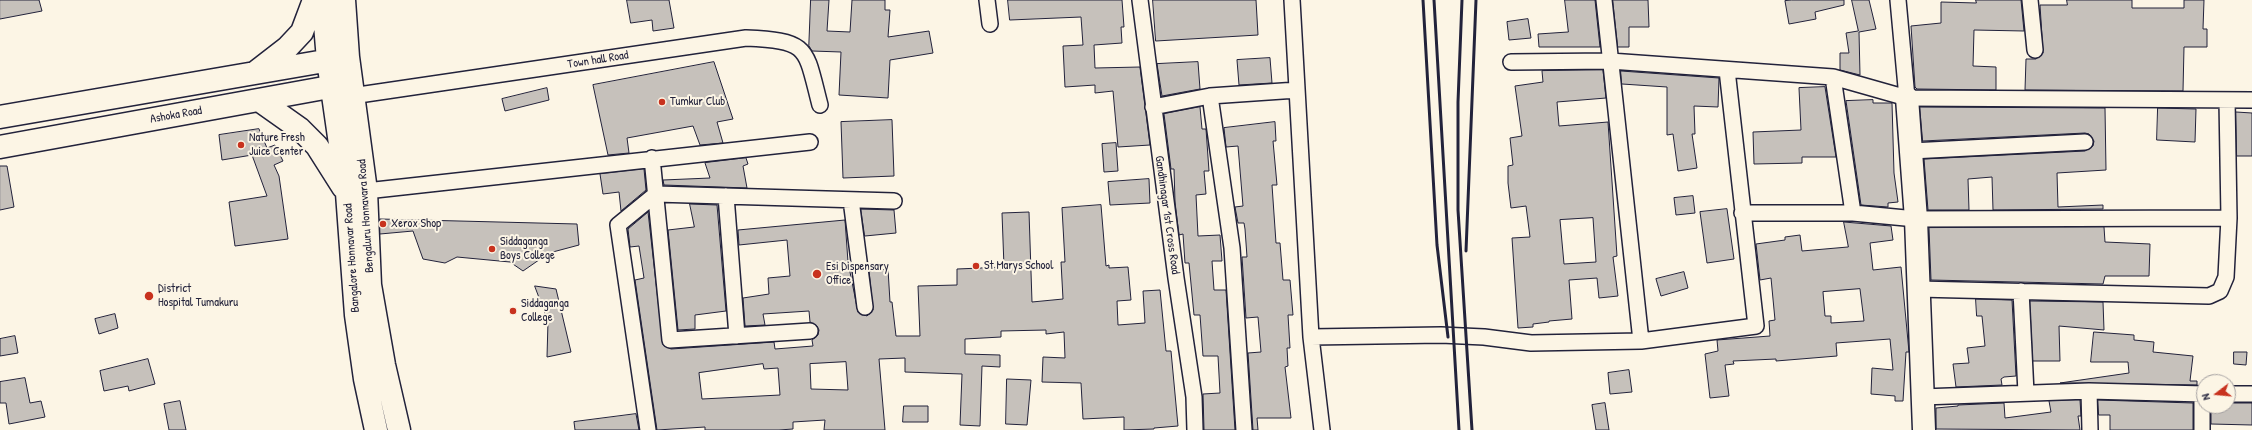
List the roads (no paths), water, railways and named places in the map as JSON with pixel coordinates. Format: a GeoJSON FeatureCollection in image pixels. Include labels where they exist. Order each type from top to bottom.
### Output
{"type":"FeatureCollection","features":[{"type":"Feature","properties":{"kind":"main road"},"geometry":{"type":"LineString","coordinates":[[254,74],[287,48],[302,32],[314,0]]}},
{"type":"Feature","properties":{"kind":"main road"},"geometry":{"type":"LineString","coordinates":[[323,0],[338,59],[344,91]]}},
{"type":"Feature","properties":{"kind":"main road"},"geometry":{"type":"LineString","coordinates":[[338,59],[346,2]]}},
{"type":"Feature","properties":{"kind":"main road"},"geometry":{"type":"LineString","coordinates":[[0,117],[338,59]]}},
{"type":"Feature","properties":{"kind":"main road","name":"Ashoka Road"},"geometry":{"type":"LineString","coordinates":[[0,147],[258,100],[344,91]]}},
{"type":"Feature","properties":{"kind":"main road","name":"Bangalore Honnavar Road"},"geometry":{"type":"LineString","coordinates":[[344,91],[357,192],[356,315],[365,379],[376,430]]}},
{"type":"Feature","properties":{"kind":"main road"},"geometry":{"type":"LineString","coordinates":[[1907,98],[1916,219],[1924,430]]}},
{"type":"Feature","properties":{"kind":"main road"},"geometry":{"type":"LineString","coordinates":[[258,100],[300,129],[317,146],[357,192]]}},
{"type":"Feature","properties":{"kind":"main road","name":"Bengaluru Honnavara Road"},"geometry":{"type":"LineString","coordinates":[[357,192],[370,285],[384,364],[399,430]]}},
{"type":"Feature","properties":{"kind":"street"},"geometry":{"type":"LineString","coordinates":[[987,0],[990,24]]}},
{"type":"Feature","properties":{"kind":"street","name":"Gandhinagar 1st Cross Road"},"geometry":{"type":"LineString","coordinates":[[1140,0],[1153,107],[1194,397],[1195,430]]}},
{"type":"Feature","properties":{"kind":"street"},"geometry":{"type":"LineString","coordinates":[[1292,0],[1311,337],[1322,430]]}},
{"type":"Feature","properties":{"kind":"street"},"geometry":{"type":"LineString","coordinates":[[1604,0],[1641,341]]}},
{"type":"Feature","properties":{"kind":"street"},"geometry":{"type":"LineString","coordinates":[[1898,0],[1907,98]]}},
{"type":"Feature","properties":{"kind":"street"},"geometry":{"type":"LineString","coordinates":[[2030,0],[2035,50]]}},
{"type":"Feature","properties":{"kind":"street","name":"Town hall Road"},"geometry":{"type":"LineString","coordinates":[[344,91],[746,38],[782,40],[799,46],[809,62],[820,105]]}},
{"type":"Feature","properties":{"kind":"street"},"geometry":{"type":"LineString","coordinates":[[1511,62],[1610,62],[1833,78],[1907,98],[2252,100]]}},
{"type":"Feature","properties":{"kind":"street"},"geometry":{"type":"LineString","coordinates":[[1311,337],[1441,335],[1484,337],[1531,343],[1641,341],[1756,326],[1727,70]]}},
{"type":"Feature","properties":{"kind":"street"},"geometry":{"type":"LineString","coordinates":[[1833,78],[1853,213]]}},
{"type":"Feature","properties":{"kind":"street"},"geometry":{"type":"LineString","coordinates":[[1153,107],[1210,96],[1298,90]]}},
{"type":"Feature","properties":{"kind":"street"},"geometry":{"type":"LineString","coordinates":[[1210,96],[1232,248],[1244,430]]}},
{"type":"Feature","properties":{"kind":"street"},"geometry":{"type":"LineString","coordinates":[[1918,289],[2209,296],[2220,291],[2226,277],[2229,218],[2227,100]]}},
{"type":"Feature","properties":{"kind":"street"},"geometry":{"type":"LineString","coordinates":[[357,192],[652,158],[810,142]]}},
{"type":"Feature","properties":{"kind":"street"},"geometry":{"type":"LineString","coordinates":[[1911,151],[2085,142]]}},
{"type":"Feature","properties":{"kind":"street"},"geometry":{"type":"LineString","coordinates":[[652,158],[670,340],[810,331]]}},
{"type":"Feature","properties":{"kind":"street"},"geometry":{"type":"LineString","coordinates":[[648,430],[618,225],[656,194],[894,201]]}},
{"type":"Feature","properties":{"kind":"street"},"geometry":{"type":"LineString","coordinates":[[726,196],[737,336]]}},
{"type":"Feature","properties":{"kind":"street"},"geometry":{"type":"LineString","coordinates":[[851,200],[864,308]]}},
{"type":"Feature","properties":{"kind":"street"},"geometry":{"type":"LineString","coordinates":[[1742,212],[1853,213],[1916,219],[2229,218]]}},
{"type":"Feature","properties":{"kind":"street"},"geometry":{"type":"LineString","coordinates":[[2021,292],[2026,393]]}},
{"type":"Feature","properties":{"kind":"street"},"geometry":{"type":"LineString","coordinates":[[1922,397],[2088,391],[2196,394]]}},
{"type":"Feature","properties":{"kind":"street"},"geometry":{"type":"LineString","coordinates":[[2088,391],[2090,430]]}},
{"type":"Feature","properties":{"kind":"street"},"geometry":{"type":"LineString","coordinates":[[2236,394],[2252,394]]}},
{"type":"Feature","properties":{"kind":"street"},"geometry":{"type":"LineString","coordinates":[[2202,414],[2202,430]]}},
{"type":"Feature","properties":{"kind":"railway"},"geometry":{"type":"LineString","coordinates":[[1423,0],[1437,245],[1448,337]]}},
{"type":"Feature","properties":{"kind":"railway"},"geometry":{"type":"LineString","coordinates":[[1434,0],[1459,430]]}},
{"type":"Feature","properties":{"kind":"railway"},"geometry":{"type":"LineString","coordinates":[[1462,0],[1458,102],[1458,210],[1472,430]]}},
{"type":"Feature","properties":{"kind":"railway"},"geometry":{"type":"LineString","coordinates":[[1466,251],[1476,0]]}},
{"type":"Feature","properties":{"kind":"place","name":"Tumkur Club"},"geometry":{"type":"Point","coordinates":[662,102]}},
{"type":"Feature","properties":{"kind":"place","name":"Nature Fresh Juice Center"},"geometry":{"type":"Point","coordinates":[241,145]}},
{"type":"Feature","properties":{"kind":"place","name":"Xerox Shop"},"geometry":{"type":"Point","coordinates":[383,224]}},
{"type":"Feature","properties":{"kind":"place","name":"Siddaganga Boys College"},"geometry":{"type":"Point","coordinates":[492,249]}},
{"type":"Feature","properties":{"kind":"place","name":"St Marys School"},"geometry":{"type":"Point","coordinates":[976,266]}},
{"type":"Feature","properties":{"kind":"place","name":"Esi Dispensary Office"},"geometry":{"type":"Point","coordinates":[817,274]}},
{"type":"Feature","properties":{"kind":"place","name":"District Hospital Tumakuru"},"geometry":{"type":"Point","coordinates":[149,296]}},
{"type":"Feature","properties":{"kind":"place","name":"Siddaganga College"},"geometry":{"type":"Point","coordinates":[513,311]}}]}
